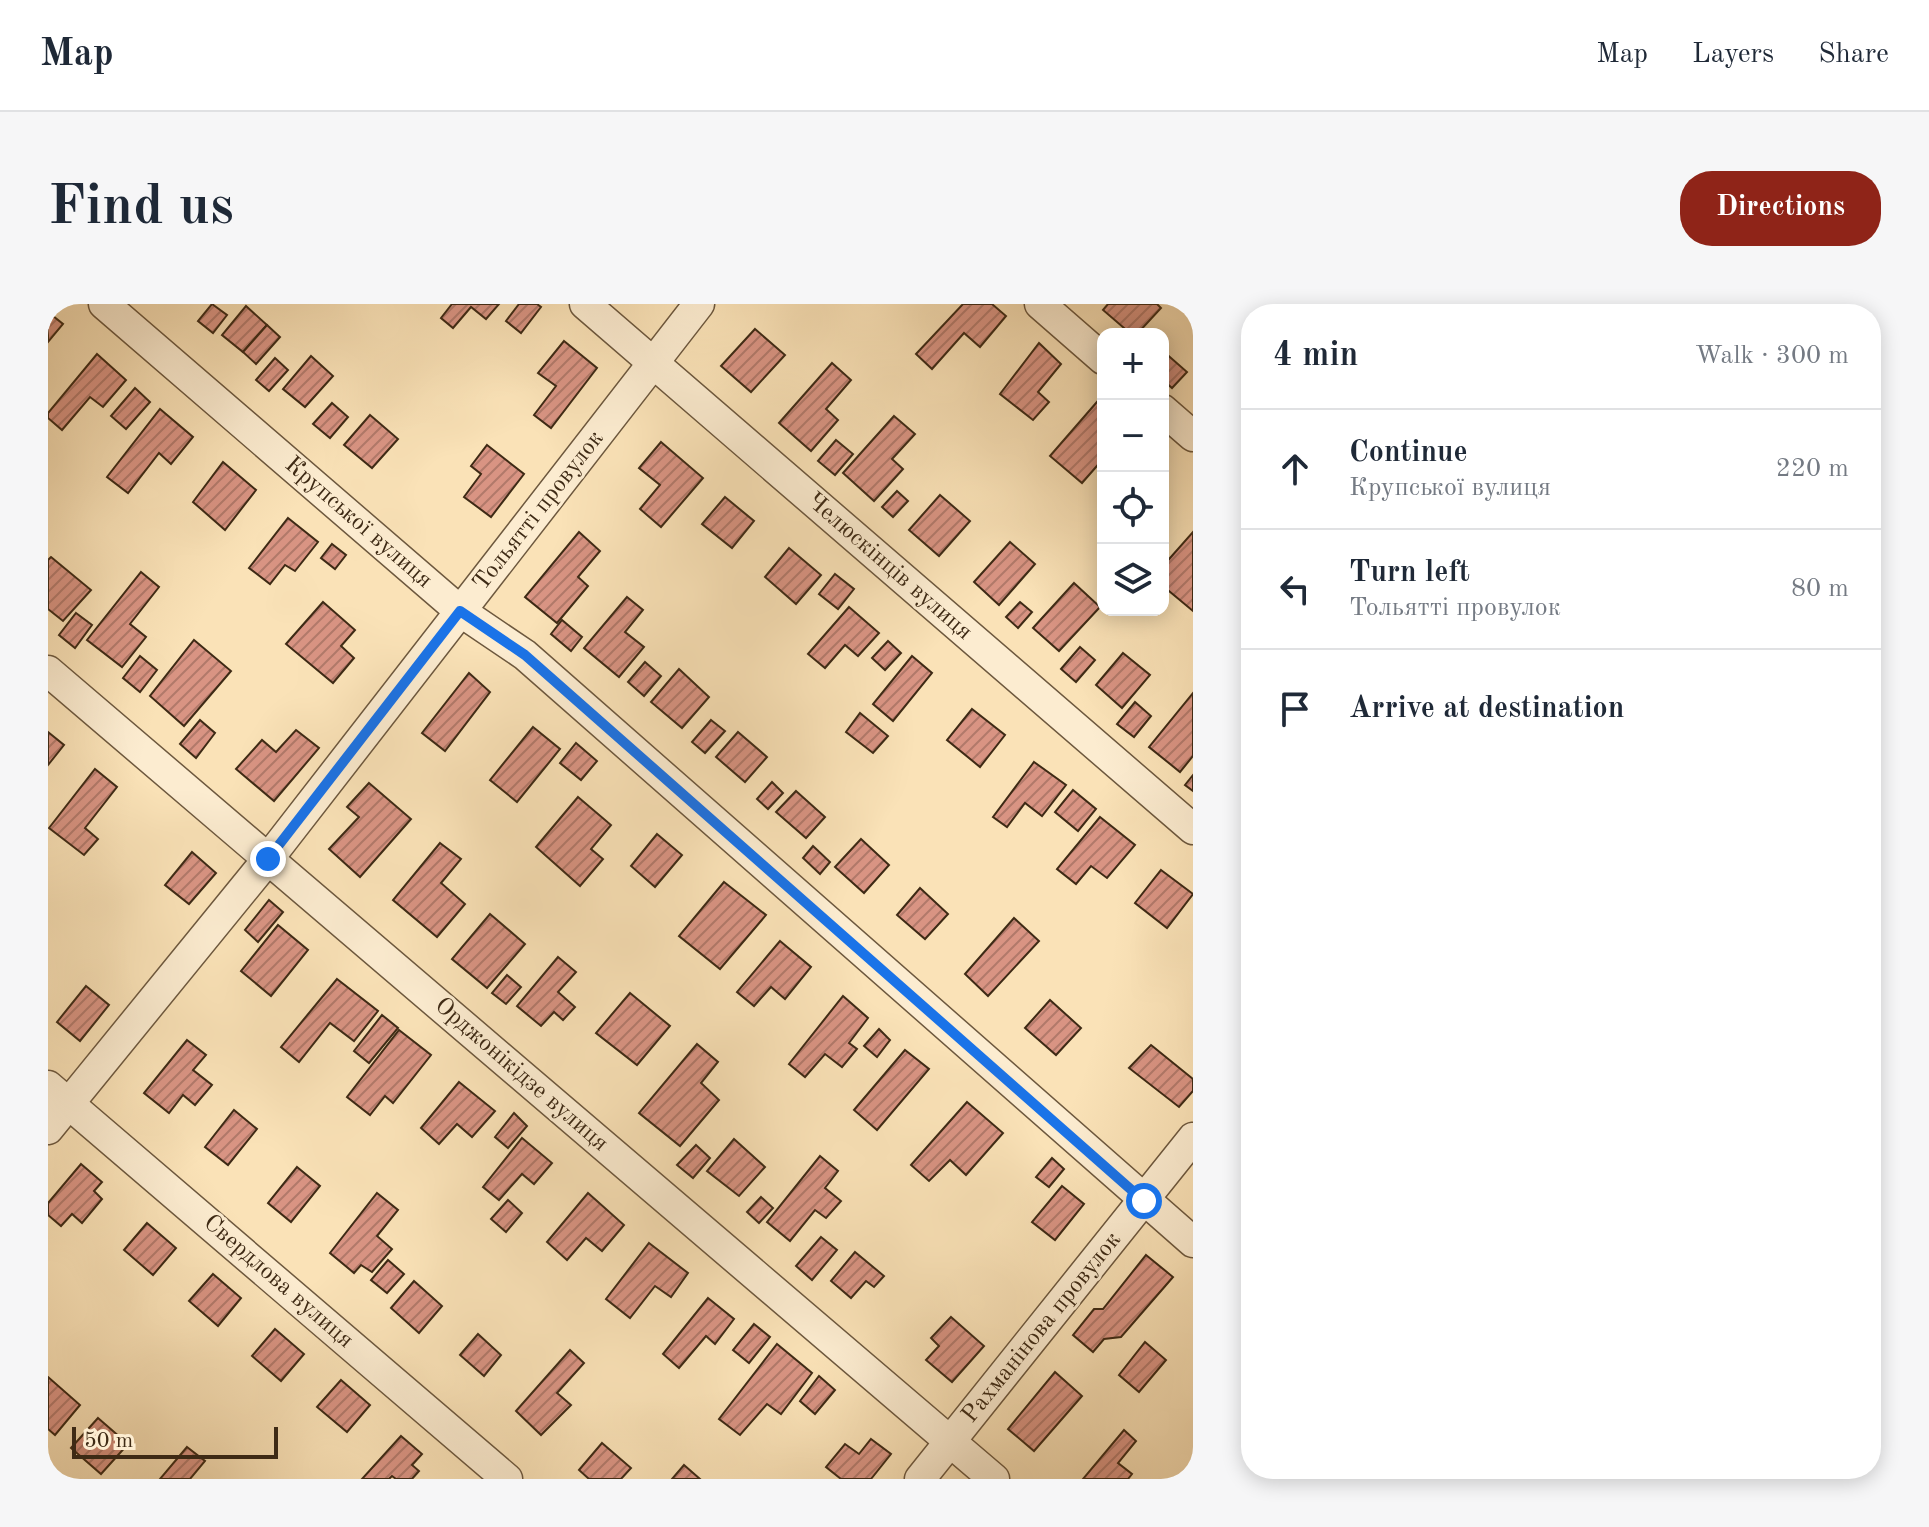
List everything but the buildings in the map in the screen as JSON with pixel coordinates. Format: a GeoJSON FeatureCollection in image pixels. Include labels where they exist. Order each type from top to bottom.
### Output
{"type":"FeatureCollection","features":[{"type":"Feature","properties":{"kind":"street","name":"Крупської вулиця"},"geometry":{"type":"LineString","coordinates":[[104,304],[460,611],[525,655],[1193,1242]]}},
{"type":"Feature","properties":{"kind":"street","name":"Челюскінців вулиця"},"geometry":{"type":"LineString","coordinates":[[585,304],[1193,829]]}},
{"type":"Feature","properties":{"kind":"street","name":"Тольятті провулок"},"geometry":{"type":"LineString","coordinates":[[48,1129],[58,1094],[268,859],[699,304]]}},
{"type":"Feature","properties":{"kind":"street"},"geometry":{"type":"LineString","coordinates":[[1040,304],[1097,354]]}},
{"type":"Feature","properties":{"kind":"street"},"geometry":{"type":"LineString","coordinates":[[1169,415],[1193,436]]}},
{"type":"Feature","properties":{"kind":"street","name":"Орджонікідзе вулиця"},"geometry":{"type":"LineString","coordinates":[[48,671],[994,1479]]}},
{"type":"Feature","properties":{"kind":"street","name":"Свердлова вулиця"},"geometry":{"type":"LineString","coordinates":[[58,1094],[507,1479]]}},
{"type":"Feature","properties":{"kind":"street","name":"Рахманінова провулок"},"geometry":{"type":"LineString","coordinates":[[920,1479],[1193,1138]]}},
{"type":"Feature","properties":{"kind":"route"},"geometry":{"type":"LineString","coordinates":[[268,859],[460,611],[525,655],[1144,1201]]}}]}
